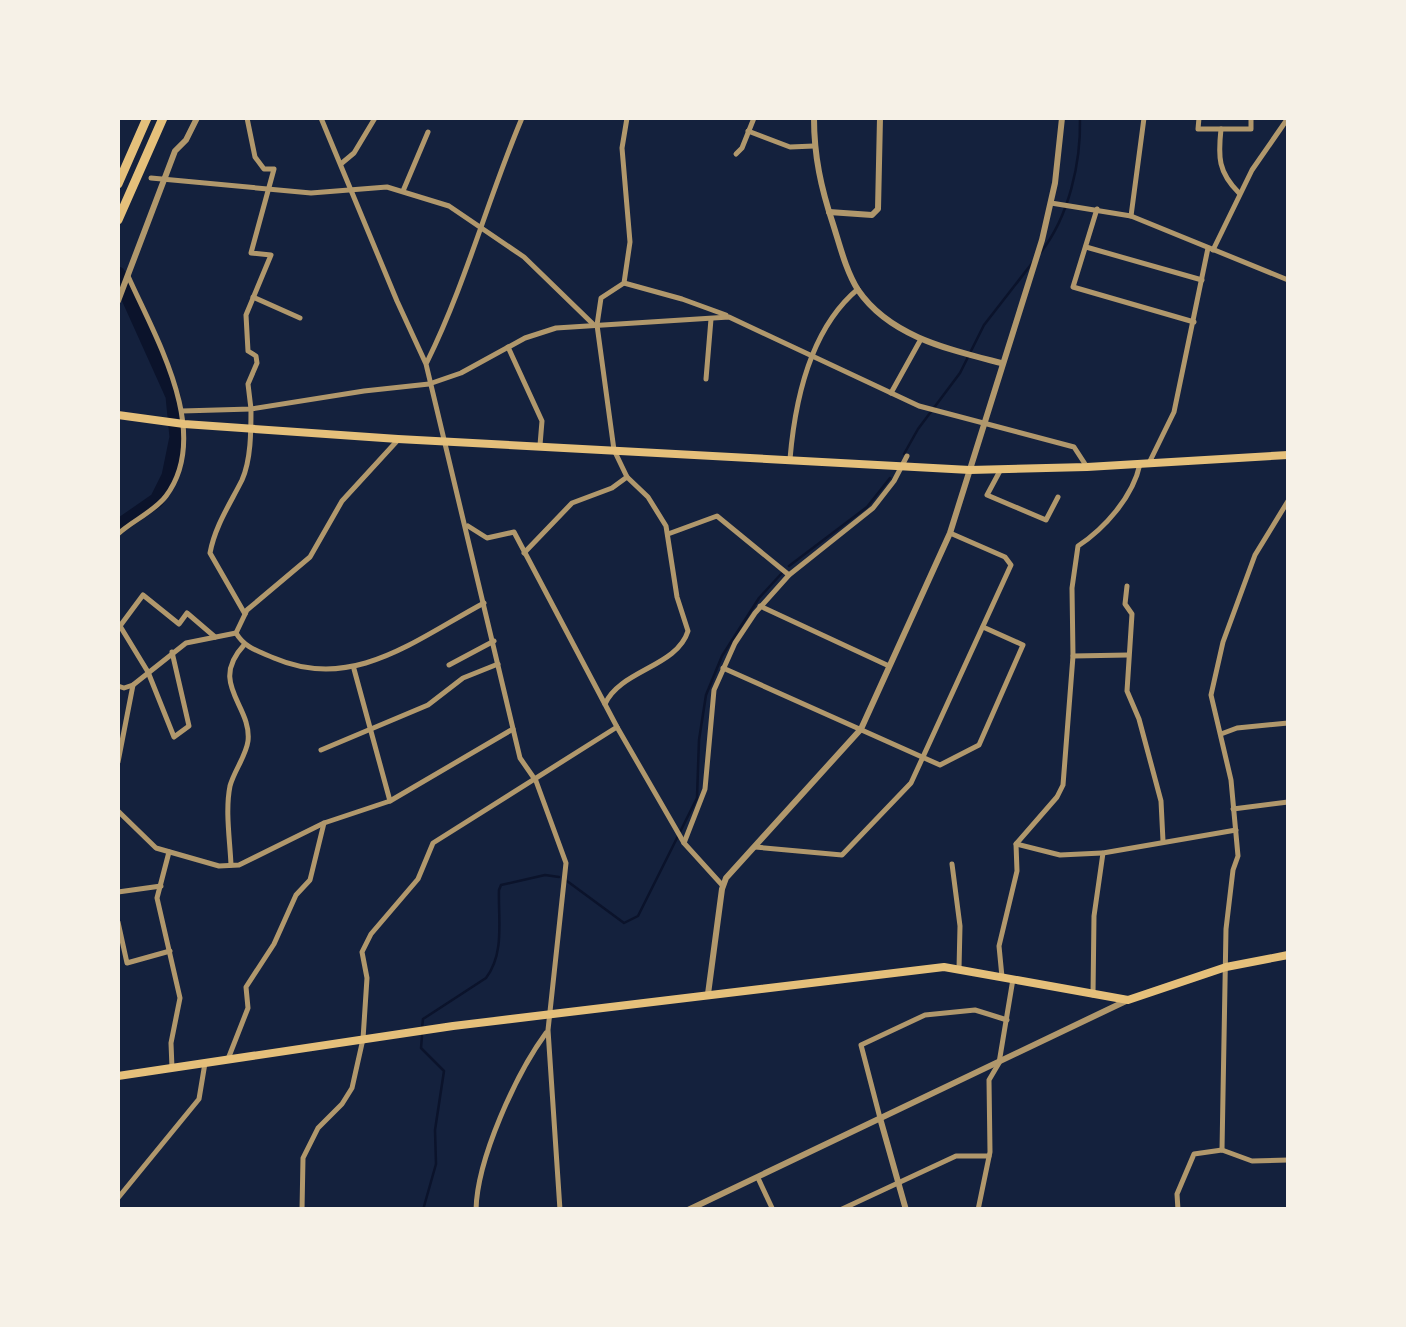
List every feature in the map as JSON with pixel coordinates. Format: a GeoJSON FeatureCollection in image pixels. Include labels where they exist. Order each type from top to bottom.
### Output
{"type":"FeatureCollection","features":[{"type":"Feature","properties":{"kind":"highway"},"geometry":{"type":"LineString","coordinates":[[118,184],[147,118]]}},
{"type":"Feature","properties":{"kind":"highway"},"geometry":{"type":"LineString","coordinates":[[118,220],[163,118]]}},
{"type":"Feature","properties":{"kind":"main road"},"geometry":{"type":"LineString","coordinates":[[118,415],[252,430],[790,459],[904,460],[970,470],[1288,455]]}},
{"type":"Feature","properties":{"kind":"main road"},"geometry":{"type":"LineString","coordinates":[[118,1076],[428,1029],[944,966],[1128,1000],[1226,967],[1288,956]]}},
{"type":"Feature","properties":{"kind":"street"},"geometry":{"type":"LineString","coordinates":[[119,297],[175,151],[186,140],[197,118]]}},
{"type":"Feature","properties":{"kind":"street"},"geometry":{"type":"LineString","coordinates":[[245,614],[210,553],[230,498],[243,478],[252,430],[248,384],[257,363],[256,356],[248,352],[246,315],[271,255],[252,253],[274,169],[264,169],[256,157],[248,118]]}},
{"type":"Feature","properties":{"kind":"street"},"geometry":{"type":"LineString","coordinates":[[321,118],[426,364],[520,758],[536,781],[566,863],[548,1030],[560,1210]]}},
{"type":"Feature","properties":{"kind":"street"},"geometry":{"type":"LineString","coordinates":[[342,164],[354,153],[375,118]]}},
{"type":"Feature","properties":{"kind":"street"},"geometry":{"type":"LineString","coordinates":[[426,364],[454,305],[522,118]]}},
{"type":"Feature","properties":{"kind":"street"},"geometry":{"type":"LineString","coordinates":[[624,283],[630,242],[622,148],[628,118]]}},
{"type":"Feature","properties":{"kind":"street"},"geometry":{"type":"LineString","coordinates":[[736,154],[754,118]]}},
{"type":"Feature","properties":{"kind":"street"},"geometry":{"type":"LineString","coordinates":[[814,118],[814,146],[828,212],[858,289],[891,321],[920,339],[1001,363]]}},
{"type":"Feature","properties":{"kind":"street"},"geometry":{"type":"LineString","coordinates":[[828,212],[872,215],[878,208],[880,118]]}},
{"type":"Feature","properties":{"kind":"street"},"geometry":{"type":"LineString","coordinates":[[708,994],[726,878],[861,729],[950,533],[1051,203],[1062,118]]}},
{"type":"Feature","properties":{"kind":"street"},"geometry":{"type":"LineString","coordinates":[[1130,216],[1144,118]]}},
{"type":"Feature","properties":{"kind":"street"},"geometry":{"type":"LineString","coordinates":[[1199,118],[1198,128],[1221,129],[1251,129],[1251,118]]}},
{"type":"Feature","properties":{"kind":"street"},"geometry":{"type":"LineString","coordinates":[[1002,977],[999,946],[1017,870],[1016,844],[1057,797],[1062,784],[1073,656],[1072,588],[1078,546],[1095,538],[1126,498],[1174,412],[1210,249],[1252,170],[1288,118]]}},
{"type":"Feature","properties":{"kind":"street"},"geometry":{"type":"LineString","coordinates":[[1221,129],[1221,171],[1240,194]]}},
{"type":"Feature","properties":{"kind":"street"},"geometry":{"type":"LineString","coordinates":[[748,130],[790,147],[814,146]]}},
{"type":"Feature","properties":{"kind":"street"},"geometry":{"type":"LineString","coordinates":[[402,191],[428,132]]}},
{"type":"Feature","properties":{"kind":"street"},"geometry":{"type":"LineString","coordinates":[[151,178],[311,193],[387,186],[449,206],[524,258],[596,325]]}},
{"type":"Feature","properties":{"kind":"street"},"geometry":{"type":"LineString","coordinates":[[1051,203],[1130,216],[1288,280]]}},
{"type":"Feature","properties":{"kind":"street"},"geometry":{"type":"LineString","coordinates":[[1097,209],[1074,288],[1194,322]]}},
{"type":"Feature","properties":{"kind":"street"},"geometry":{"type":"LineString","coordinates":[[1086,248],[1202,280]]}},
{"type":"Feature","properties":{"kind":"street"},"geometry":{"type":"LineString","coordinates":[[118,534],[165,499],[181,464],[184,424],[158,344],[128,275]]}},
{"type":"Feature","properties":{"kind":"street"},"geometry":{"type":"LineString","coordinates":[[605,704],[613,691],[674,651],[686,638],[687,620],[677,597],[668,534],[648,497],[627,477],[614,450],[596,325],[601,298],[624,283],[682,298],[729,317],[918,406],[1074,446],[1087,467]]}},
{"type":"Feature","properties":{"kind":"street"},"geometry":{"type":"LineString","coordinates":[[790,459],[799,390],[834,311],[858,289]]}},
{"type":"Feature","properties":{"kind":"street"},"geometry":{"type":"LineString","coordinates":[[254,297],[300,318]]}},
{"type":"Feature","properties":{"kind":"street"},"geometry":{"type":"LineString","coordinates":[[182,411],[251,410],[364,390],[429,384],[556,328],[729,317]]}},
{"type":"Feature","properties":{"kind":"street"},"geometry":{"type":"LineString","coordinates":[[706,378],[711,319]]}},
{"type":"Feature","properties":{"kind":"street"},"geometry":{"type":"LineString","coordinates":[[891,393],[920,339]]}},
{"type":"Feature","properties":{"kind":"street"},"geometry":{"type":"LineString","coordinates":[[508,347],[542,421],[540,445]]}},
{"type":"Feature","properties":{"kind":"street"},"geometry":{"type":"LineString","coordinates":[[236,633],[245,614],[310,557],[342,501],[398,439]]}},
{"type":"Feature","properties":{"kind":"street"},"geometry":{"type":"LineString","coordinates":[[683,841],[706,789],[710,710],[735,643],[760,606],[789,575],[874,508],[904,460]]}},
{"type":"Feature","properties":{"kind":"street"},"geometry":{"type":"LineString","coordinates":[[1001,469],[987,495],[1046,520],[1058,497]]}},
{"type":"Feature","properties":{"kind":"street"},"geometry":{"type":"LineString","coordinates":[[524,553],[572,503],[612,488],[627,477]]}},
{"type":"Feature","properties":{"kind":"street"},"geometry":{"type":"LineString","coordinates":[[1222,1150],[1226,928],[1238,856],[1231,780],[1210,695],[1223,642],[1255,554],[1288,501]]}},
{"type":"Feature","properties":{"kind":"street"},"geometry":{"type":"LineString","coordinates":[[668,534],[718,516],[789,575]]}},
{"type":"Feature","properties":{"kind":"street"},"geometry":{"type":"LineString","coordinates":[[465,524],[487,538],[512,531],[683,841],[723,886]]}},
{"type":"Feature","properties":{"kind":"street"},"geometry":{"type":"LineString","coordinates":[[756,847],[836,855],[847,852],[911,783],[1012,564],[1005,557],[950,533]]}},
{"type":"Feature","properties":{"kind":"street"},"geometry":{"type":"LineString","coordinates":[[1127,586],[1124,604],[1132,614],[1128,692],[1162,801],[1163,841]]}},
{"type":"Feature","properties":{"kind":"street"},"geometry":{"type":"LineString","coordinates":[[172,652],[189,726],[174,738],[148,672],[120,626],[142,595],[179,624],[186,613],[215,637]]}},
{"type":"Feature","properties":{"kind":"street"},"geometry":{"type":"LineString","coordinates":[[236,633],[244,645],[300,669],[354,669],[484,604]]}},
{"type":"Feature","properties":{"kind":"street"},"geometry":{"type":"LineString","coordinates":[[760,606],[890,667]]}},
{"type":"Feature","properties":{"kind":"street"},"geometry":{"type":"LineString","coordinates":[[723,668],[940,765],[979,745],[1023,645],[983,627]]}},
{"type":"Feature","properties":{"kind":"street"},"geometry":{"type":"LineString","coordinates":[[118,686],[133,685],[186,644],[236,633]]}},
{"type":"Feature","properties":{"kind":"street"},"geometry":{"type":"LineString","coordinates":[[449,665],[494,641]]}},
{"type":"Feature","properties":{"kind":"street"},"geometry":{"type":"LineString","coordinates":[[231,865],[230,783],[248,739],[228,672],[233,657],[244,645]]}},
{"type":"Feature","properties":{"kind":"street"},"geometry":{"type":"LineString","coordinates":[[1073,656],[1128,655]]}},
{"type":"Feature","properties":{"kind":"street"},"geometry":{"type":"LineString","coordinates":[[321,750],[428,705],[463,678],[498,664]]}},
{"type":"Feature","properties":{"kind":"street"},"geometry":{"type":"LineString","coordinates":[[354,669],[390,800]]}},
{"type":"Feature","properties":{"kind":"street"},"geometry":{"type":"LineString","coordinates":[[118,762],[133,685]]}},
{"type":"Feature","properties":{"kind":"street"},"geometry":{"type":"LineString","coordinates":[[1221,734],[1237,728],[1288,723]]}},
{"type":"Feature","properties":{"kind":"street"},"geometry":{"type":"LineString","coordinates":[[302,1210],[303,1158],[318,1128],[352,1088],[363,1039],[367,978],[362,952],[371,934],[418,879],[433,843],[617,727]]}},
{"type":"Feature","properties":{"kind":"street"},"geometry":{"type":"LineString","coordinates":[[118,812],[156,848],[219,866],[239,865],[324,823],[390,800],[513,729]]}},
{"type":"Feature","properties":{"kind":"street"},"geometry":{"type":"LineString","coordinates":[[1233,809],[1288,802]]}},
{"type":"Feature","properties":{"kind":"street"},"geometry":{"type":"LineString","coordinates":[[228,1059],[248,1008],[246,987],[274,944],[296,895],[310,880],[324,823]]}},
{"type":"Feature","properties":{"kind":"street"},"geometry":{"type":"LineString","coordinates":[[1016,844],[1060,854],[1103,853],[1236,830]]}},
{"type":"Feature","properties":{"kind":"street"},"geometry":{"type":"LineString","coordinates":[[169,852],[158,898],[180,998],[171,1043],[172,1068]]}},
{"type":"Feature","properties":{"kind":"street"},"geometry":{"type":"LineString","coordinates":[[1093,994],[1094,916],[1103,853]]}},
{"type":"Feature","properties":{"kind":"street"},"geometry":{"type":"LineString","coordinates":[[952,864],[959,913],[958,969]]}},
{"type":"Feature","properties":{"kind":"street"},"geometry":{"type":"LineString","coordinates":[[118,892],[160,886]]}},
{"type":"Feature","properties":{"kind":"street"},"geometry":{"type":"LineString","coordinates":[[118,922],[127,963],[170,952]]}},
{"type":"Feature","properties":{"kind":"street"},"geometry":{"type":"LineString","coordinates":[[978,1210],[989,1156],[989,1080],[1000,1064],[1013,979]]}},
{"type":"Feature","properties":{"kind":"street"},"geometry":{"type":"LineString","coordinates":[[688,1210],[1128,1000]]}},
{"type":"Feature","properties":{"kind":"street"},"geometry":{"type":"LineString","coordinates":[[906,1210],[861,1045],[926,1015],[974,1010],[1007,1020]]}},
{"type":"Feature","properties":{"kind":"street"},"geometry":{"type":"LineString","coordinates":[[476,1210],[482,1166],[520,1077],[548,1030]]}},
{"type":"Feature","properties":{"kind":"street"},"geometry":{"type":"LineString","coordinates":[[118,1198],[198,1099],[205,1063]]}},
{"type":"Feature","properties":{"kind":"street"},"geometry":{"type":"LineString","coordinates":[[1178,1210],[1177,1194],[1194,1154],[1222,1150],[1252,1161],[1288,1160]]}},
{"type":"Feature","properties":{"kind":"street"},"geometry":{"type":"LineString","coordinates":[[840,1210],[956,1156],[989,1156]]}},
{"type":"Feature","properties":{"kind":"street"},"geometry":{"type":"LineString","coordinates":[[758,1178],[773,1210]]}},
{"type":"Feature","properties":{"kind":"waterway"},"geometry":{"type":"LineString","coordinates":[[1041,252],[1066,206],[1078,153],[1080,118]]}},
{"type":"Feature","properties":{"kind":"waterway"},"geometry":{"type":"LineString","coordinates":[[904,454],[960,373],[984,325],[1033,262]]}},
{"type":"Feature","properties":{"kind":"waterway"},"geometry":{"type":"LineString","coordinates":[[118,274],[173,396],[177,437],[169,476],[157,500],[118,527]]}},
{"type":"Feature","properties":{"kind":"waterway"},"geometry":{"type":"LineString","coordinates":[[789,566],[867,507],[890,478]]}},
{"type":"Feature","properties":{"kind":"waterway"},"geometry":{"type":"LineString","coordinates":[[567,881],[624,923],[638,916],[697,798],[699,740],[706,695],[722,656],[759,598],[782,573]]}},
{"type":"Feature","properties":{"kind":"waterway"},"geometry":{"type":"LineString","coordinates":[[422,1028],[423,1019],[486,978],[492,968],[498,947],[501,885],[545,875],[559,877]]}},
{"type":"Feature","properties":{"kind":"waterway"},"geometry":{"type":"LineString","coordinates":[[422,1036],[421,1048],[444,1071],[435,1130],[436,1164],[423,1210]]}}]}
